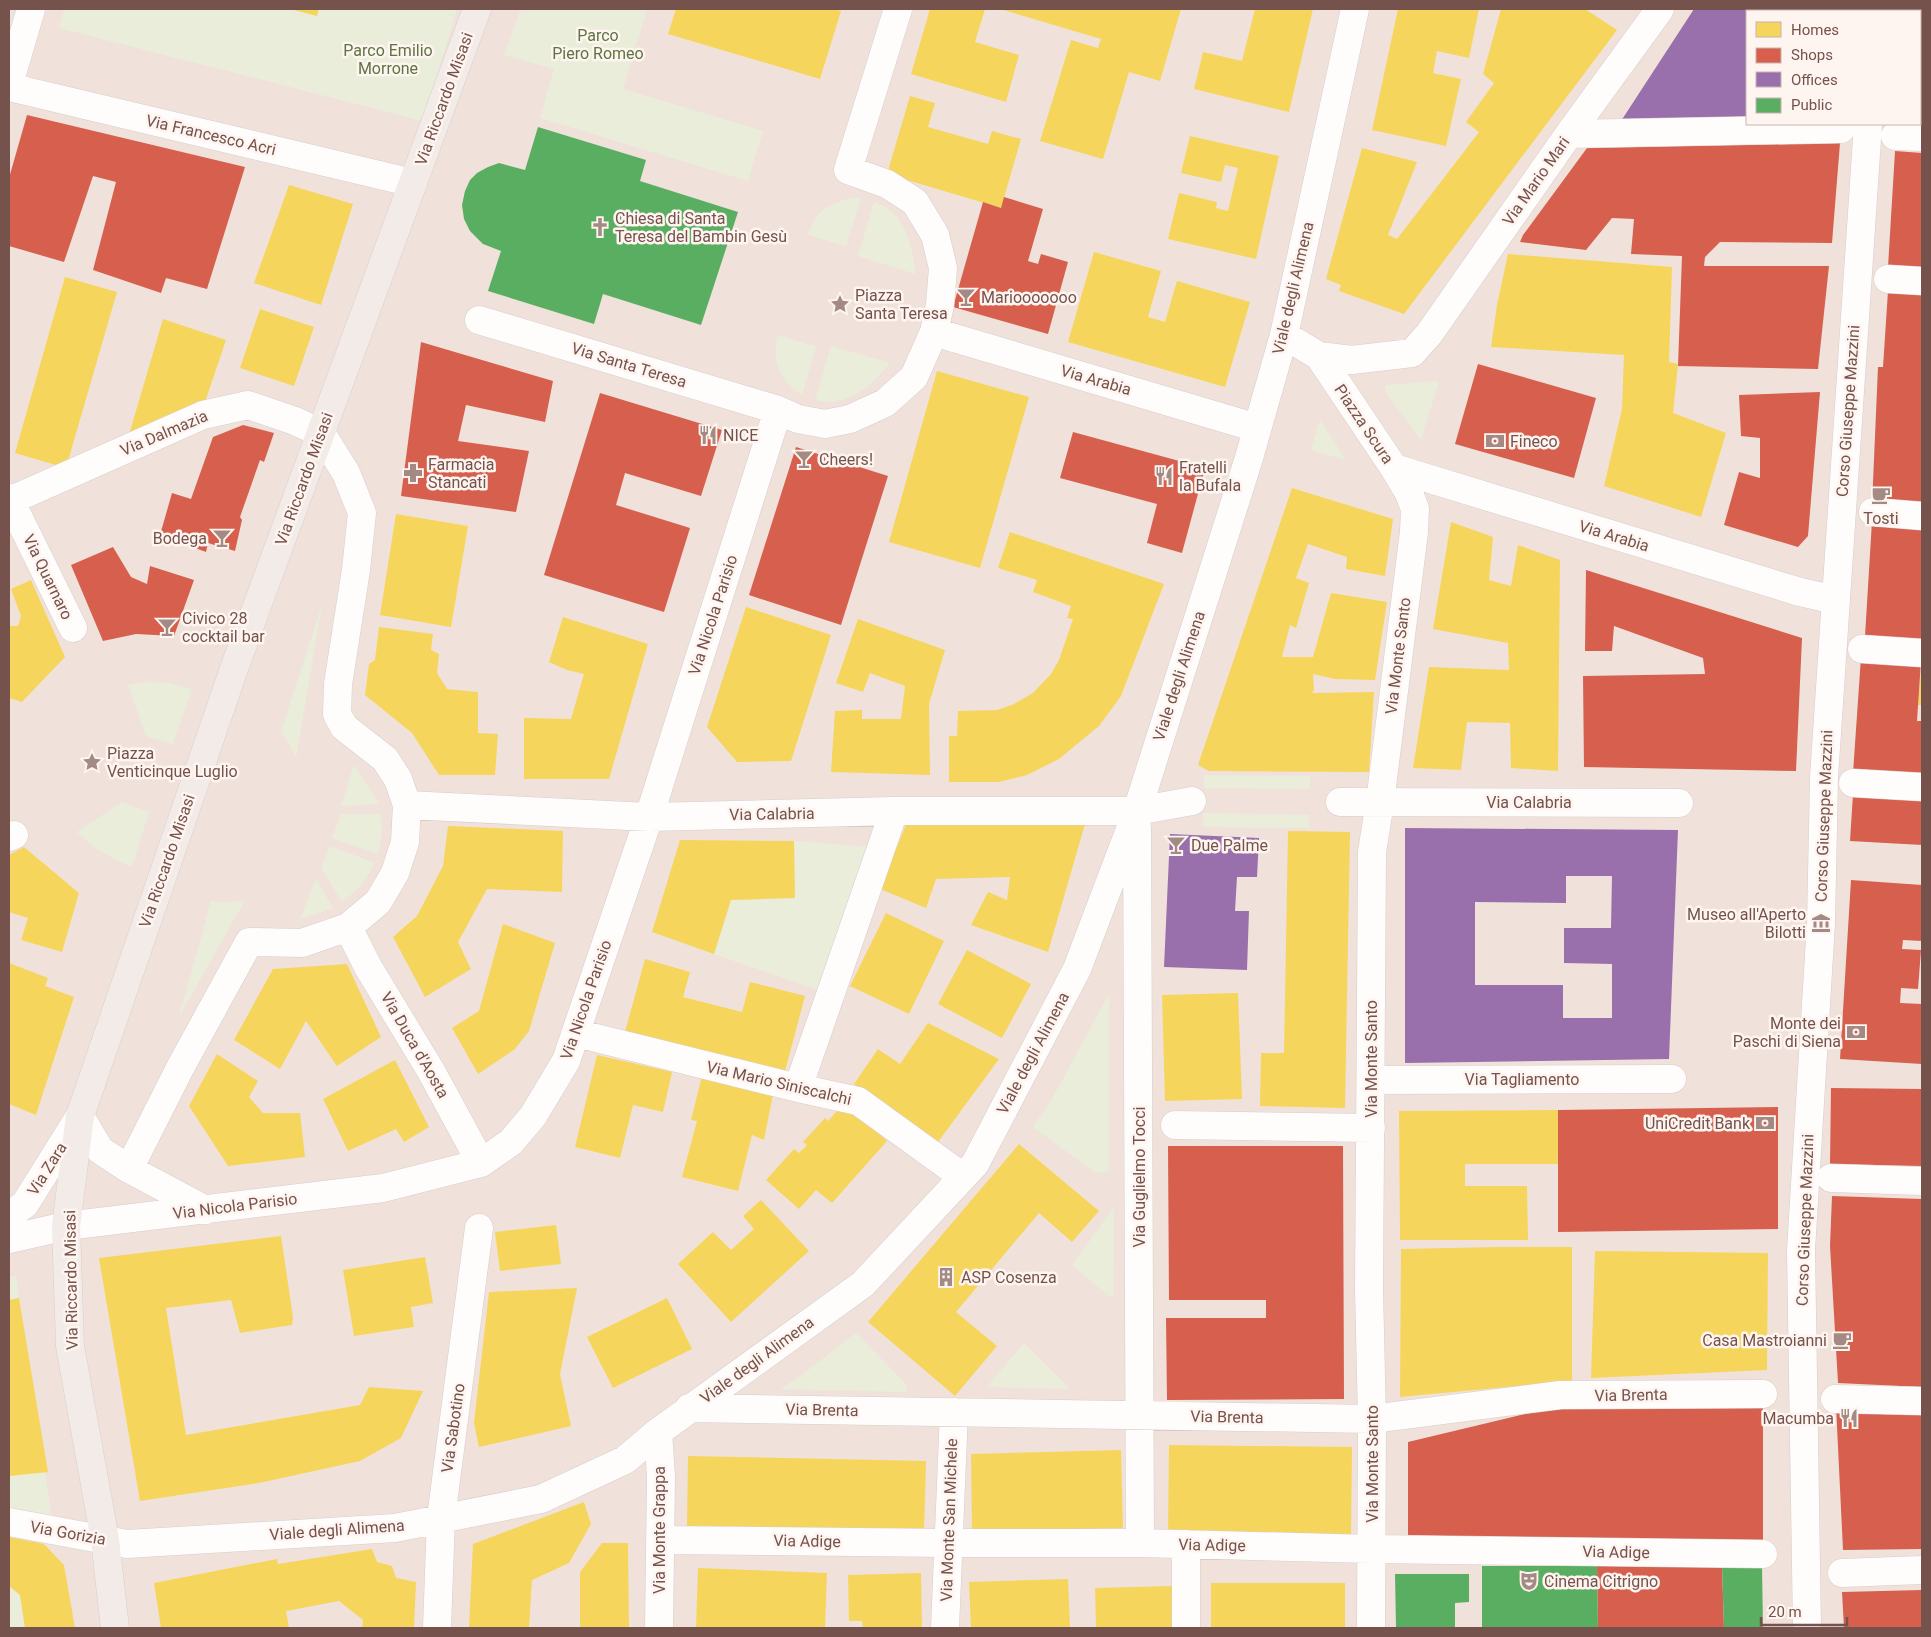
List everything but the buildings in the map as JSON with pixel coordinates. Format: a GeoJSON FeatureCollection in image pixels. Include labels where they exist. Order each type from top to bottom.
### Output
{"type":"FeatureCollection","features":[{"type":"Feature","properties":{"kind":"main road","name":"Via Riccardo Misasi"},"geometry":{"type":"LineString","coordinates":[[115,1628],[116,1542],[70,1346],[66,1226],[80,1116],[233,672],[478,9]]}},
{"type":"Feature","properties":{"kind":"street"},"geometry":{"type":"LineString","coordinates":[[9,84],[31,9]]}},
{"type":"Feature","properties":{"kind":"street"},"geometry":{"type":"LineString","coordinates":[[778,410],[798,419],[825,424],[850,419],[886,403],[914,377],[934,332],[940,305],[943,268],[935,235],[915,202],[887,184],[848,170],[898,9]]}},
{"type":"Feature","properties":{"kind":"street","name":"Viale degli Alimena"},"geometry":{"type":"LineString","coordinates":[[116,1542],[395,1528],[541,1499],[625,1460],[689,1408],[863,1284],[975,1164],[1077,969],[1137,811],[1284,336],[1355,9]]}},
{"type":"Feature","properties":{"kind":"street","name":"Via Mario Mari"},"geometry":{"type":"LineString","coordinates":[[1412,353],[1429,334],[1569,134],[1660,9]]}},
{"type":"Feature","properties":{"kind":"street","name":"Via Francesco Acri"},"geometry":{"type":"LineString","coordinates":[[9,87],[413,183]]}},
{"type":"Feature","properties":{"kind":"street","name":"Corso Giuseppe Mazzini"},"geometry":{"type":"LineString","coordinates":[[1807,1628],[1801,1250],[1821,923],[1824,777],[1868,125]]}},
{"type":"Feature","properties":{"kind":"street"},"geometry":{"type":"LineString","coordinates":[[1569,134],[1841,129]]}},
{"type":"Feature","properties":{"kind":"street"},"geometry":{"type":"LineString","coordinates":[[1895,136],[1922,137]]}},
{"type":"Feature","properties":{"kind":"street"},"geometry":{"type":"LineString","coordinates":[[1888,279],[1922,282]]}},
{"type":"Feature","properties":{"kind":"street","name":"Via Santa Teresa"},"geometry":{"type":"LineString","coordinates":[[479,320],[778,410]]}},
{"type":"Feature","properties":{"kind":"street","name":"Via Arabia"},"geometry":{"type":"LineString","coordinates":[[934,332],[1257,428]]}},
{"type":"Feature","properties":{"kind":"street","name":"Piazza Scura"},"geometry":{"type":"LineString","coordinates":[[1284,336],[1319,356],[1352,360],[1412,353]]}},
{"type":"Feature","properties":{"kind":"street","name":"Piazza Scura"},"geometry":{"type":"LineString","coordinates":[[1319,356],[1409,493]]}},
{"type":"Feature","properties":{"kind":"street","name":"Via Dalmazia"},"geometry":{"type":"LineString","coordinates":[[9,500],[203,415],[248,405],[295,421],[321,433]]}},
{"type":"Feature","properties":{"kind":"street","name":"Via Nicola Parisio"},"geometry":{"type":"LineString","coordinates":[[9,1240],[66,1226],[383,1188],[481,1163],[511,1142],[533,1116],[566,1061],[649,817],[778,410]]}},
{"type":"Feature","properties":{"kind":"street"},"geometry":{"type":"LineString","coordinates":[[129,1169],[180,1068],[249,942],[302,943],[348,927],[378,902],[395,873],[405,842],[407,804],[398,779],[385,759],[344,727],[337,714],[338,684],[362,514],[346,473],[321,433]]}},
{"type":"Feature","properties":{"kind":"street","name":"Via Arabia"},"geometry":{"type":"LineString","coordinates":[[1394,468],[1800,592],[1836,600]]}},
{"type":"Feature","properties":{"kind":"street","name":"Via Monte Santo"},"geometry":{"type":"LineString","coordinates":[[1371,1628],[1372,1419],[1369,1289],[1372,852],[1414,532],[1415,509],[1409,493]]}},
{"type":"Feature","properties":{"kind":"street","name":"Via Quarnaro"},"geometry":{"type":"LineString","coordinates":[[9,500],[73,628]]}},
{"type":"Feature","properties":{"kind":"street"},"geometry":{"type":"LineString","coordinates":[[1873,512],[1922,516]]}},
{"type":"Feature","properties":{"kind":"street"},"geometry":{"type":"LineString","coordinates":[[1862,649],[1922,653]]}},
{"type":"Feature","properties":{"kind":"street"},"geometry":{"type":"LineString","coordinates":[[1853,783],[1922,787]]}},
{"type":"Feature","properties":{"kind":"street","name":"Via Calabria"},"geometry":{"type":"LineString","coordinates":[[407,804],[649,817],[894,811],[1137,811],[1192,801]]}},
{"type":"Feature","properties":{"kind":"street","name":"Via Calabria"},"geometry":{"type":"LineString","coordinates":[[1340,802],[1679,803]]}},
{"type":"Feature","properties":{"kind":"street"},"geometry":{"type":"LineString","coordinates":[[798,1088],[894,811]]}},
{"type":"Feature","properties":{"kind":"street","name":"Via Guglielmo Tocci"},"geometry":{"type":"LineString","coordinates":[[1137,811],[1140,1543]]}},
{"type":"Feature","properties":{"kind":"street","name":"Via Duca d'Aosta"},"geometry":{"type":"LineString","coordinates":[[348,927],[368,967],[432,1071],[481,1163]]}},
{"type":"Feature","properties":{"kind":"street","name":"Via Mario Siniscalchi"},"geometry":{"type":"LineString","coordinates":[[576,1033],[858,1101],[962,1177]]}},
{"type":"Feature","properties":{"kind":"street","name":"Via Tagliamento"},"geometry":{"type":"LineString","coordinates":[[1371,1080],[1672,1079]]}},
{"type":"Feature","properties":{"kind":"street"},"geometry":{"type":"LineString","coordinates":[[80,1116],[100,1150],[129,1169],[206,1210]]}},
{"type":"Feature","properties":{"kind":"street","name":"Via Zara"},"geometry":{"type":"LineString","coordinates":[[9,1216],[25,1204],[80,1116]]}},
{"type":"Feature","properties":{"kind":"street"},"geometry":{"type":"LineString","coordinates":[[1175,1125],[1371,1128]]}},
{"type":"Feature","properties":{"kind":"street"},"geometry":{"type":"LineString","coordinates":[[1831,1178],[1922,1181]]}},
{"type":"Feature","properties":{"kind":"street","name":"Via Sabotino"},"geometry":{"type":"LineString","coordinates":[[437,1628],[441,1518],[479,1228]]}},
{"type":"Feature","properties":{"kind":"street","name":"Via Brenta"},"geometry":{"type":"LineString","coordinates":[[689,1408],[1372,1419],[1560,1396],[1764,1394]]}},
{"type":"Feature","properties":{"kind":"street"},"geometry":{"type":"LineString","coordinates":[[1835,1399],[1922,1401]]}},
{"type":"Feature","properties":{"kind":"street","name":"Via Monte San Michele"},"geometry":{"type":"LineString","coordinates":[[945,1628],[954,1412]]}},
{"type":"Feature","properties":{"kind":"street","name":"Via Monte Grappa"},"geometry":{"type":"LineString","coordinates":[[658,1432],[661,1477],[659,1628]]}},
{"type":"Feature","properties":{"kind":"street","name":"Via Gorizia"},"geometry":{"type":"LineString","coordinates":[[9,1522],[116,1542]]}},
{"type":"Feature","properties":{"kind":"street","name":"Via Adige"},"geometry":{"type":"LineString","coordinates":[[660,1540],[1140,1543],[1371,1549],[1763,1554]]}},
{"type":"Feature","properties":{"kind":"street"},"geometry":{"type":"LineString","coordinates":[[1186,1544],[1186,1628]]}},
{"type":"Feature","properties":{"kind":"street"},"geometry":{"type":"LineString","coordinates":[[1842,1573],[1922,1570]]}},
{"type":"Feature","properties":{"kind":"shaded area"},"geometry":{"type":"Polygon","coordinates":[[[9,9],[1922,9],[1922,1628],[9,1628],[9,9]]]}},
{"type":"Feature","properties":{"kind":"green space","name":"Parco Emilio Morrone"},"geometry":{"type":"Polygon","coordinates":[[[64,9],[457,9],[423,121],[59,28],[64,9]]]}},
{"type":"Feature","properties":{"kind":"green space","name":"Parco Piero Romeo"},"geometry":{"type":"Polygon","coordinates":[[[521,9],[647,9],[623,89],[763,131],[748,181],[540,118],[554,69],[504,55],[521,9]]]}},
{"type":"Feature","properties":{"kind":"green space"},"geometry":{"type":"Polygon","coordinates":[[[851,198],[861,198],[846,246],[808,235],[814,220],[824,210],[829,206],[851,198]]]}},
{"type":"Feature","properties":{"kind":"green space"},"geometry":{"type":"Polygon","coordinates":[[[874,202],[893,213],[900,222],[909,241],[915,274],[858,256],[874,202]]]}},
{"type":"Feature","properties":{"kind":"green space"},"geometry":{"type":"Polygon","coordinates":[[[778,335],[816,347],[802,395],[788,383],[779,370],[776,353],[778,335]]]}},
{"type":"Feature","properties":{"kind":"green space"},"geometry":{"type":"Polygon","coordinates":[[[831,346],[890,363],[875,380],[848,398],[827,402],[815,400],[831,346]]]}},
{"type":"Feature","properties":{"kind":"green space"},"geometry":{"type":"Polygon","coordinates":[[[1439,381],[1421,440],[1385,391],[1386,385],[1439,381]]]}},
{"type":"Feature","properties":{"kind":"green space"},"geometry":{"type":"Polygon","coordinates":[[[1320,420],[1346,460],[1311,450],[1320,420]]]}},
{"type":"Feature","properties":{"kind":"green space"},"geometry":{"type":"Polygon","coordinates":[[[322,605],[296,758],[281,732],[322,605]]]}},
{"type":"Feature","properties":{"kind":"green space"},"geometry":{"type":"Polygon","coordinates":[[[147,682],[168,683],[192,689],[173,744],[146,736],[128,685],[147,682]]]}},
{"type":"Feature","properties":{"kind":"green space"},"geometry":{"type":"Polygon","coordinates":[[[354,765],[379,804],[341,806],[354,765]]]}},
{"type":"Feature","properties":{"kind":"green space"},"geometry":{"type":"Polygon","coordinates":[[[1204,775],[1310,776],[1310,789],[1204,788],[1204,775]]]}},
{"type":"Feature","properties":{"kind":"green space"},"geometry":{"type":"Polygon","coordinates":[[[122,802],[149,812],[132,867],[103,852],[77,832],[122,802]]]}},
{"type":"Feature","properties":{"kind":"green space"},"geometry":{"type":"Polygon","coordinates":[[[1203,813],[1309,815],[1309,828],[1203,827],[1203,813]]]}},
{"type":"Feature","properties":{"kind":"green space"},"geometry":{"type":"Polygon","coordinates":[[[341,814],[381,814],[382,834],[378,854],[332,838],[341,814]]]}},
{"type":"Feature","properties":{"kind":"green space"},"geometry":{"type":"Polygon","coordinates":[[[794,841],[872,847],[818,990],[714,954],[731,900],[795,898],[794,841]]]}},
{"type":"Feature","properties":{"kind":"green space"},"geometry":{"type":"Polygon","coordinates":[[[330,846],[375,863],[361,886],[342,902],[321,868],[330,846]]]}},
{"type":"Feature","properties":{"kind":"green space"},"geometry":{"type":"Polygon","coordinates":[[[316,879],[333,908],[300,919],[316,879]]]}},
{"type":"Feature","properties":{"kind":"green space"},"geometry":{"type":"Polygon","coordinates":[[[245,900],[179,1017],[211,901],[227,903],[245,900]]]}},
{"type":"Feature","properties":{"kind":"green space"},"geometry":{"type":"Polygon","coordinates":[[[1109,994],[1109,1171],[1096,1173],[1033,1127],[1053,1097],[1109,994]]]}},
{"type":"Feature","properties":{"kind":"green space"},"geometry":{"type":"Polygon","coordinates":[[[1114,1207],[1113,1299],[1072,1265],[1114,1207]]]}},
{"type":"Feature","properties":{"kind":"green space"},"geometry":{"type":"Polygon","coordinates":[[[16,1276],[52,1519],[9,1509],[9,1277],[16,1276]]]}},
{"type":"Feature","properties":{"kind":"green space"},"geometry":{"type":"Polygon","coordinates":[[[856,1333],[907,1385],[906,1392],[781,1389],[799,1377],[856,1333]]]}},
{"type":"Feature","properties":{"kind":"green space"},"geometry":{"type":"Polygon","coordinates":[[[1024,1343],[1070,1389],[987,1387],[1024,1343]]]}},
{"type":"Feature","properties":{"kind":"green space"},"geometry":{"type":"Polygon","coordinates":[[[9,1586],[20,1595],[25,1628],[9,1628],[9,1586]]]}},
{"type":"Feature","properties":{"kind":"place","name":"Chiesa di Santa Teresa del Bambin Gesù"},"geometry":{"type":"Point","coordinates":[600,227]}},
{"type":"Feature","properties":{"kind":"place","name":"Mariooooooo"},"geometry":{"type":"Point","coordinates":[966,297]}},
{"type":"Feature","properties":{"kind":"place","name":"Piazza Santa Teresa"},"geometry":{"type":"Point","coordinates":[840,304]}},
{"type":"Feature","properties":{"kind":"place","name":"NICE"},"geometry":{"type":"Point","coordinates":[708,435]}},
{"type":"Feature","properties":{"kind":"place","name":"Fineco"},"geometry":{"type":"Point","coordinates":[1495,441]}},
{"type":"Feature","properties":{"kind":"place","name":"Cheers!"},"geometry":{"type":"Point","coordinates":[804,459]}},
{"type":"Feature","properties":{"kind":"place","name":"Farmacia Stancati"},"geometry":{"type":"Point","coordinates":[413,473]}},
{"type":"Feature","properties":{"kind":"place","name":"Fratelli la Bufala"},"geometry":{"type":"Point","coordinates":[1164,476]}},
{"type":"Feature","properties":{"kind":"place","name":"Tosti"},"geometry":{"type":"Point","coordinates":[1881,495]}},
{"type":"Feature","properties":{"kind":"place","name":"Bodega"},"geometry":{"type":"Point","coordinates":[222,538]}},
{"type":"Feature","properties":{"kind":"place","name":"Civico 28 cocktail bar"},"geometry":{"type":"Point","coordinates":[167,627]}},
{"type":"Feature","properties":{"kind":"place","name":"Piazza Venticinque Luglio"},"geometry":{"type":"Point","coordinates":[92,762]}},
{"type":"Feature","properties":{"kind":"place","name":"Due Palme"},"geometry":{"type":"Point","coordinates":[1176,845]}},
{"type":"Feature","properties":{"kind":"place","name":"Museo all'Aperto Bilotti"},"geometry":{"type":"Point","coordinates":[1821,923]}},
{"type":"Feature","properties":{"kind":"place","name":"Monte dei Paschi di Siena"},"geometry":{"type":"Point","coordinates":[1856,1032]}},
{"type":"Feature","properties":{"kind":"place","name":"UniCredit Bank"},"geometry":{"type":"Point","coordinates":[1765,1123]}},
{"type":"Feature","properties":{"kind":"place","name":"ASP Cosenza"},"geometry":{"type":"Point","coordinates":[946,1277]}},
{"type":"Feature","properties":{"kind":"place","name":"Casa Mastroianni"},"geometry":{"type":"Point","coordinates":[1842,1340]}},
{"type":"Feature","properties":{"kind":"place","name":"Macumba"},"geometry":{"type":"Point","coordinates":[1849,1418]}},
{"type":"Feature","properties":{"kind":"place","name":"Cinema Citrigno"},"geometry":{"type":"Point","coordinates":[1529,1581]}}]}
